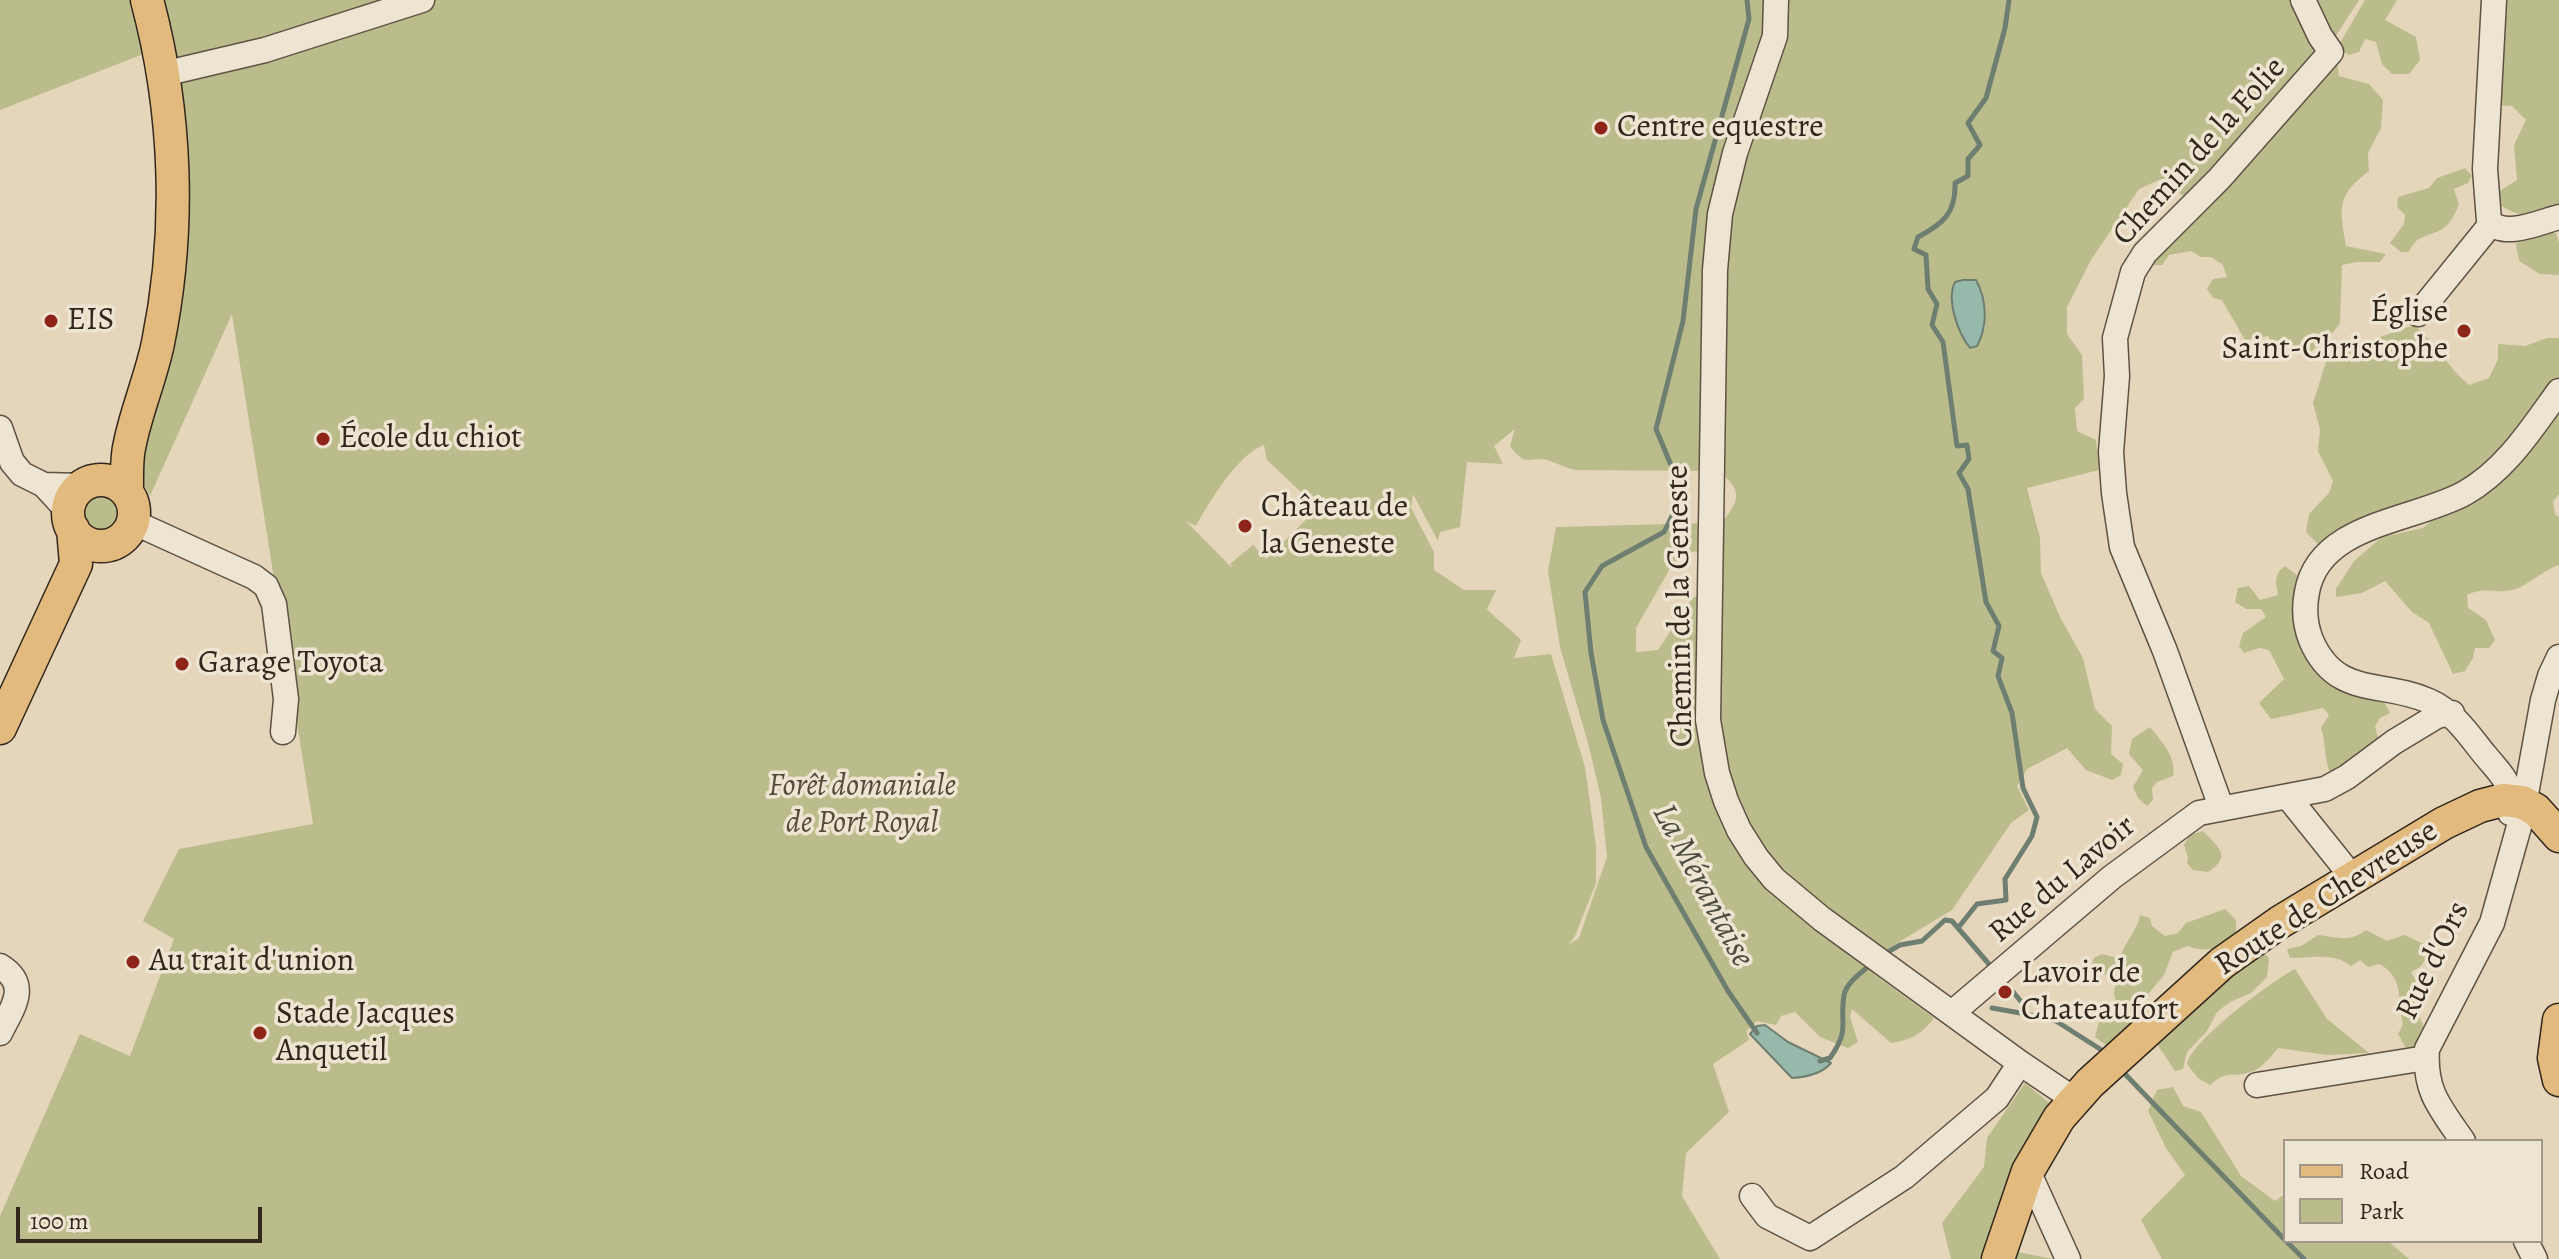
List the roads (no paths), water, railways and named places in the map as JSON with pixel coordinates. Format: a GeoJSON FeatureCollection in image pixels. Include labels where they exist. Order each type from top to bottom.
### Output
{"type":"FeatureCollection","features":[{"type":"Feature","properties":{"kind":"main road"},"geometry":{"type":"LineString","coordinates":[[0,728],[76,564],[97,503],[129,444],[158,345],[168,273],[173,166],[163,74],[147,0]]}},
{"type":"Feature","properties":{"kind":"main road"},"geometry":{"type":"LineString","coordinates":[[76,564],[103,546],[85,542],[97,503]]}},
{"type":"Feature","properties":{"kind":"main road","name":"Route de Chevreuse"},"geometry":{"type":"LineString","coordinates":[[1998,1259],[2028,1171],[2059,1118],[2076,1097],[2210,973],[2257,937],[2444,823],[2469,812],[2532,810]]}},
{"type":"Feature","properties":{"kind":"main road"},"geometry":{"type":"LineString","coordinates":[[2559,1020],[2554,1058],[2559,1080]]}},
{"type":"Feature","properties":{"kind":"street"},"geometry":{"type":"LineString","coordinates":[[163,74],[265,50],[422,0]]}},
{"type":"Feature","properties":{"kind":"street","name":"Chemin de la Geneste"},"geometry":{"type":"LineString","coordinates":[[1776,0],[1775,36],[1735,153],[1720,214],[1715,270],[1708,720],[1717,773],[1739,830],[1756,857],[1795,898],[2020,1063],[2063,1092],[2076,1097]]}},
{"type":"Feature","properties":{"kind":"street","name":"Chemin de la Folie"},"geometry":{"type":"LineString","coordinates":[[2221,807],[2165,651],[2122,547],[2111,452],[2117,376],[2115,338],[2133,272],[2145,253],[2219,179],[2331,52],[2303,0]]}},
{"type":"Feature","properties":{"kind":"street"},"geometry":{"type":"LineString","coordinates":[[2494,0],[2485,169],[2487,214],[2491,224],[2499,228],[2559,217]]}},
{"type":"Feature","properties":{"kind":"street"},"geometry":{"type":"LineString","coordinates":[[2418,314],[2491,224]]}},
{"type":"Feature","properties":{"kind":"street"},"geometry":{"type":"LineString","coordinates":[[2532,810],[2452,713],[2409,694],[2367,688],[2338,675],[2325,663],[2309,637],[2305,603],[2308,585],[2323,557],[2349,537],[2464,494],[2486,479],[2521,444],[2559,391]]}},
{"type":"Feature","properties":{"kind":"street"},"geometry":{"type":"LineString","coordinates":[[0,428],[6,464],[22,474],[97,503],[248,574],[266,586],[274,604],[286,699],[283,732]]}},
{"type":"Feature","properties":{"kind":"street","name":"Rue d'Ors"},"geometry":{"type":"LineString","coordinates":[[2462,1139],[2429,1088],[2427,1049],[2492,923],[2532,810],[2543,700],[2559,657]]}},
{"type":"Feature","properties":{"kind":"street","name":"Rue du Lavoir"},"geometry":{"type":"LineString","coordinates":[[1952,1013],[2112,877],[2199,813],[2325,789],[2405,735],[2437,716],[2452,713]]}},
{"type":"Feature","properties":{"kind":"street"},"geometry":{"type":"LineString","coordinates":[[2288,797],[2353,878]]}},
{"type":"Feature","properties":{"kind":"street"},"geometry":{"type":"LineString","coordinates":[[0,966],[15,980],[18,994],[0,1033]]}},
{"type":"Feature","properties":{"kind":"street"},"geometry":{"type":"LineString","coordinates":[[2257,1085],[2426,1058]]}},
{"type":"Feature","properties":{"kind":"street"},"geometry":{"type":"LineString","coordinates":[[1752,1196],[1767,1216],[1810,1238],[1904,1177],[1997,1098],[2020,1063]]}},
{"type":"Feature","properties":{"kind":"street"},"geometry":{"type":"LineString","coordinates":[[2028,1171],[2068,1259]]}},
{"type":"Feature","properties":{"kind":"waterway","name":"La Mérantaise"},"geometry":{"type":"LineString","coordinates":[[1747,0],[1749,19],[1696,209],[1683,321],[1656,429],[1683,494],[1664,532],[1602,566],[1585,592],[1591,653],[1603,720],[1646,847],[1728,991],[1757,1033]]}},
{"type":"Feature","properties":{"kind":"waterway","name":"La Mérantaise"},"geometry":{"type":"LineString","coordinates":[[1958,928],[1977,904],[2006,900],[2005,879],[2032,836],[2037,817],[2023,788],[2012,713],[1998,676],[2002,658],[1993,651],[1999,626],[1986,602],[1968,489],[1959,473],[1969,459],[1967,445],[1957,446],[1943,342],[1932,325],[1937,304],[1928,289],[1926,255],[1914,249],[1918,237],[1941,222],[1950,210],[1955,183],[1968,176],[1968,159],[1980,145],[1968,123],[1986,98],[2005,28],[2009,0]]}},
{"type":"Feature","properties":{"kind":"waterway","name":"La Mérantaise"},"geometry":{"type":"LineString","coordinates":[[1884,954],[1900,945],[1922,941],[1945,920],[1952,921],[1994,970]]}},
{"type":"Feature","properties":{"kind":"waterway","name":"La Mérantaise"},"geometry":{"type":"LineString","coordinates":[[1820,1061],[1830,1058],[1840,1040],[1844,995],[1848,986],[1870,965]]}},
{"type":"Feature","properties":{"kind":"waterway","name":"La Mérantaise"},"geometry":{"type":"LineString","coordinates":[[2003,980],[2024,1005],[2026,1014],[2056,1021],[2100,1049]]}},
{"type":"Feature","properties":{"kind":"waterway"},"geometry":{"type":"LineString","coordinates":[[1992,1008],[2026,1014]]}},
{"type":"Feature","properties":{"kind":"waterway","name":"La Mérantaise"},"geometry":{"type":"LineString","coordinates":[[2123,1072],[2283,1238]]}},
{"type":"Feature","properties":{"kind":"waterway","name":"La Mérantaise"},"geometry":{"type":"LineString","coordinates":[[2288,1243],[2304,1259]]}},
{"type":"Feature","properties":{"kind":"place","name":"Centre equestre"},"geometry":{"type":"Point","coordinates":[1601,128]}},
{"type":"Feature","properties":{"kind":"place","name":"EIS"},"geometry":{"type":"Point","coordinates":[51,321]}},
{"type":"Feature","properties":{"kind":"place","name":"Église Saint-Christophe"},"geometry":{"type":"Point","coordinates":[2464,331]}},
{"type":"Feature","properties":{"kind":"place","name":"École du chiot"},"geometry":{"type":"Point","coordinates":[323,439]}},
{"type":"Feature","properties":{"kind":"place","name":"Château de la Geneste"},"geometry":{"type":"Point","coordinates":[1245,526]}},
{"type":"Feature","properties":{"kind":"place","name":"Garage Toyota"},"geometry":{"type":"Point","coordinates":[182,664]}},
{"type":"Feature","properties":{"kind":"place","name":"Au trait d'union"},"geometry":{"type":"Point","coordinates":[133,962]}},
{"type":"Feature","properties":{"kind":"place","name":"Lavoir de Chateaufort"},"geometry":{"type":"Point","coordinates":[2005,992]}},
{"type":"Feature","properties":{"kind":"place","name":"Stade Jacques Anquetil"},"geometry":{"type":"Point","coordinates":[260,1033]}},
{"type":"Feature","properties":{"kind":"park label","name":"Forêt domaniale de Port Royal"},"geometry":{"type":"Point","coordinates":[862,806]}}]}
